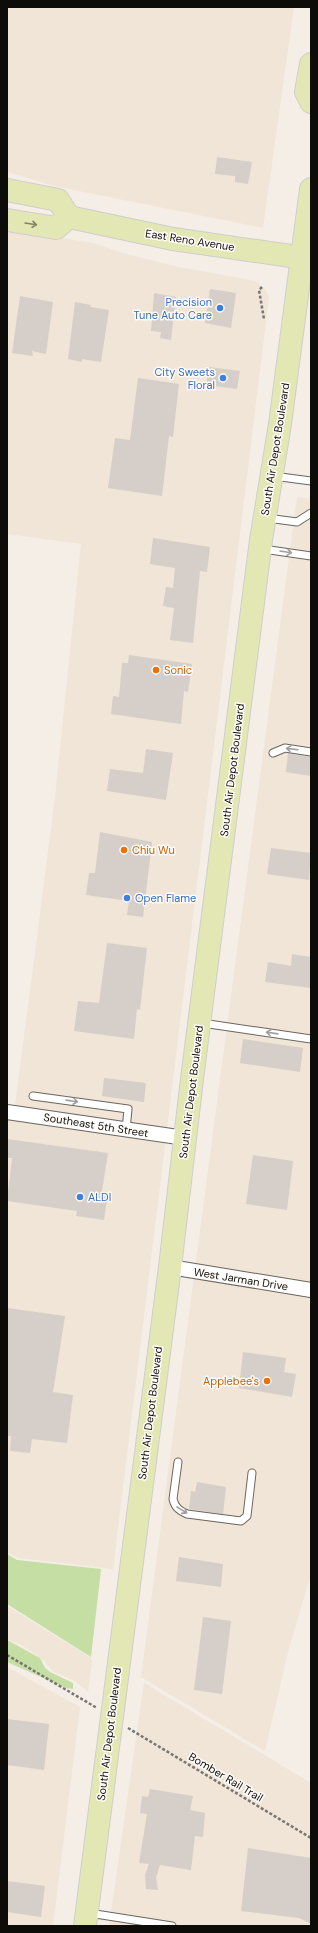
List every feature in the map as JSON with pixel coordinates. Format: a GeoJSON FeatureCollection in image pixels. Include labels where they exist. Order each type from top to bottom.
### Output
{"type":"FeatureCollection","features":[{"type":"Feature","properties":{"kind":"main road"},"geometry":{"type":"LineString","coordinates":[[311,64],[306,92],[311,102]]}},
{"type":"Feature","properties":{"kind":"main road","name":"South Air Depot Boulevard"},"geometry":{"type":"LineString","coordinates":[[86,1920],[264,517],[307,258],[311,189]]}},
{"type":"Feature","properties":{"kind":"main road"},"geometry":{"type":"LineString","coordinates":[[7,190],[58,200],[69,217],[56,228],[7,220]]}},
{"type":"Feature","properties":{"kind":"main road","name":"East Reno Avenue"},"geometry":{"type":"LineString","coordinates":[[69,217],[173,239],[307,258]]}},
{"type":"Feature","properties":{"kind":"street","name":"Southeast 5th Street"},"geometry":{"type":"LineString","coordinates":[[7,1112],[185,1138]]}},
{"type":"Feature","properties":{"kind":"street","name":"West Jarman Drive"},"geometry":{"type":"LineString","coordinates":[[170,1267],[311,1290]]}},
{"type":"Feature","properties":{"kind":"lane"},"geometry":{"type":"LineString","coordinates":[[271,476],[311,481]]}},
{"type":"Feature","properties":{"kind":"lane"},"geometry":{"type":"LineString","coordinates":[[264,517],[297,522],[311,513]]}},
{"type":"Feature","properties":{"kind":"lane"},"geometry":{"type":"LineString","coordinates":[[260,548],[311,556]]}},
{"type":"Feature","properties":{"kind":"lane"},"geometry":{"type":"LineString","coordinates":[[273,753],[286,748],[311,752]]}},
{"type":"Feature","properties":{"kind":"lane"},"geometry":{"type":"LineString","coordinates":[[199,1023],[311,1039]]}},
{"type":"Feature","properties":{"kind":"lane"},"geometry":{"type":"LineString","coordinates":[[33,1096],[128,1109],[126,1130]]}},
{"type":"Feature","properties":{"kind":"lane"},"geometry":{"type":"LineString","coordinates":[[178,1462],[173,1499],[175,1505],[187,1514],[241,1521],[247,1516],[252,1473]]}},
{"type":"Feature","properties":{"kind":"lane"},"geometry":{"type":"LineString","coordinates":[[86,1920],[172,1926]]}},
{"type":"Feature","properties":{"kind":"path"},"geometry":{"type":"LineString","coordinates":[[262,287],[258,290],[264,319]]}},
{"type":"Feature","properties":{"kind":"path"},"geometry":{"type":"LineString","coordinates":[[7,1655],[88,1703]]}},
{"type":"Feature","properties":{"kind":"path","name":"Bomber Rail Trail"},"geometry":{"type":"LineString","coordinates":[[132,1730],[311,1838]]}},
{"type":"Feature","properties":{"kind":"shaded area"},"geometry":{"type":"Polygon","coordinates":[[[7,7],[294,7],[263,228],[54,186],[7,172],[7,7]]]}},
{"type":"Feature","properties":{"kind":"shaded area"},"geometry":{"type":"Polygon","coordinates":[[[7,229],[93,243],[126,254],[174,266],[256,281],[265,289],[269,297],[113,1569],[18,1558],[7,1552],[7,1120],[13,1120],[55,797],[81,544],[7,534],[7,229]]]}},
{"type":"Feature","properties":{"kind":"shaded area"},"geometry":{"type":"Polygon","coordinates":[[[297,497],[311,499],[311,1574],[288,1652],[265,1751],[141,1677],[297,497]]]}},
{"type":"Feature","properties":{"kind":"shaded area"},"geometry":{"type":"Polygon","coordinates":[[[7,1606],[91,1658],[92,1662],[88,1692],[75,1681],[54,1672],[41,1658],[23,1646],[7,1639],[7,1606]]]}},
{"type":"Feature","properties":{"kind":"shaded area"},"geometry":{"type":"Polygon","coordinates":[[[7,1667],[80,1707],[53,1926],[7,1926],[7,1667]]]}},
{"type":"Feature","properties":{"kind":"shaded area"},"geometry":{"type":"Polygon","coordinates":[[[144,1683],[311,1783],[311,1926],[109,1926],[144,1683]]]}},
{"type":"Feature","properties":{"kind":"green space"},"geometry":{"type":"Polygon","coordinates":[[[7,1554],[17,1560],[101,1569],[91,1657],[7,1604],[7,1554]]]}},
{"type":"Feature","properties":{"kind":"green space"},"geometry":{"type":"Polygon","coordinates":[[[7,1640],[40,1658],[45,1668],[50,1672],[73,1683],[73,1689],[66,1688],[7,1662],[7,1640]]]}},
{"type":"Feature","properties":{"kind":"building"},"geometry":{"type":"Polygon","coordinates":[[[217,157],[252,162],[248,184],[235,182],[235,176],[215,174],[217,157]]]}},
{"type":"Feature","properties":{"kind":"building","name":"Precision Tune Auto Care"},"geometry":{"type":"Polygon","coordinates":[[[210,289],[236,293],[231,328],[205,323],[210,289]]]}},
{"type":"Feature","properties":{"kind":"building"},"geometry":{"type":"Polygon","coordinates":[[[154,293],[176,297],[171,340],[160,338],[161,332],[151,331],[154,293]]]}},
{"type":"Feature","properties":{"kind":"building"},"geometry":{"type":"Polygon","coordinates":[[[20,296],[53,302],[46,354],[32,351],[33,356],[12,353],[20,296]]]}},
{"type":"Feature","properties":{"kind":"building"},"geometry":{"type":"Polygon","coordinates":[[[75,302],[91,305],[90,307],[109,310],[101,362],[82,359],[82,362],[68,359],[75,302]]]}},
{"type":"Feature","properties":{"kind":"building","name":"City Sweets Floral"},"geometry":{"type":"Polygon","coordinates":[[[209,367],[240,371],[237,389],[206,385],[209,367]]]}},
{"type":"Feature","properties":{"kind":"building"},"geometry":{"type":"Polygon","coordinates":[[[138,378],[179,384],[173,437],[169,436],[162,496],[108,488],[115,438],[130,440],[138,378]]]}},
{"type":"Feature","properties":{"kind":"building"},"geometry":{"type":"Polygon","coordinates":[[[153,538],[210,547],[207,572],[200,571],[193,643],[170,640],[174,608],[163,606],[166,587],[173,588],[175,568],[150,564],[153,538]]]}},
{"type":"Feature","properties":{"kind":"building"},"geometry":{"type":"Polygon","coordinates":[[[129,655],[192,664],[188,692],[184,691],[181,724],[111,714],[113,696],[119,697],[122,663],[128,663],[129,655]]]}},
{"type":"Feature","properties":{"kind":"building"},"geometry":{"type":"Polygon","coordinates":[[[146,749],[173,753],[166,800],[107,791],[110,769],[143,773],[146,749]]]}},
{"type":"Feature","properties":{"kind":"building"},"geometry":{"type":"Polygon","coordinates":[[[288,753],[311,757],[311,776],[286,772],[288,753]]]}},
{"type":"Feature","properties":{"kind":"building"},"geometry":{"type":"Polygon","coordinates":[[[100,832],[152,842],[143,917],[127,915],[129,901],[86,895],[89,873],[95,873],[100,832]]]}},
{"type":"Feature","properties":{"kind":"building"},"geometry":{"type":"Polygon","coordinates":[[[271,848],[311,853],[309,880],[267,874],[271,848]]]}},
{"type":"Feature","properties":{"kind":"building"},"geometry":{"type":"Polygon","coordinates":[[[107,943],[147,948],[140,1010],[137,1009],[134,1039],[74,1031],[78,1001],[99,1003],[107,943]]]}},
{"type":"Feature","properties":{"kind":"building"},"geometry":{"type":"Polygon","coordinates":[[[292,954],[311,957],[311,988],[265,982],[268,962],[291,966],[292,954]]]}},
{"type":"Feature","properties":{"kind":"building"},"geometry":{"type":"Polygon","coordinates":[[[243,1039],[303,1048],[300,1072],[240,1063],[243,1039]]]}},
{"type":"Feature","properties":{"kind":"building"},"geometry":{"type":"Polygon","coordinates":[[[104,1078],[146,1083],[144,1102],[102,1096],[104,1078]]]}},
{"type":"Feature","properties":{"kind":"building"},"geometry":{"type":"Polygon","coordinates":[[[7,1139],[108,1153],[102,1191],[108,1192],[104,1220],[76,1216],[77,1211],[7,1201],[12,1158],[7,1158],[7,1139]]]}},
{"type":"Feature","properties":{"kind":"building"},"geometry":{"type":"Polygon","coordinates":[[[253,1155],[293,1161],[287,1210],[246,1204],[253,1155]]]}},
{"type":"Feature","properties":{"kind":"building"},"geometry":{"type":"Polygon","coordinates":[[[7,1308],[65,1316],[53,1392],[73,1395],[67,1443],[32,1439],[30,1453],[10,1451],[11,1436],[7,1436],[7,1308]]]}},
{"type":"Feature","properties":{"kind":"building","name":"Applebee's"},"geometry":{"type":"Polygon","coordinates":[[[243,1352],[286,1358],[284,1372],[296,1374],[292,1397],[239,1388],[243,1352]]]}},
{"type":"Feature","properties":{"kind":"building"},"geometry":{"type":"Polygon","coordinates":[[[197,1482],[226,1487],[223,1514],[189,1509],[191,1491],[195,1492],[197,1482]]]}},
{"type":"Feature","properties":{"kind":"building"},"geometry":{"type":"Polygon","coordinates":[[[179,1557],[223,1564],[221,1587],[176,1581],[179,1557]]]}},
{"type":"Feature","properties":{"kind":"building"},"geometry":{"type":"Polygon","coordinates":[[[203,1617],[231,1621],[222,1694],[194,1690],[203,1617]]]}},
{"type":"Feature","properties":{"kind":"building"},"geometry":{"type":"Polygon","coordinates":[[[7,1719],[49,1724],[44,1770],[7,1765],[7,1719]]]}},
{"type":"Feature","properties":{"kind":"building"},"geometry":{"type":"Polygon","coordinates":[[[150,1789],[193,1796],[190,1810],[205,1813],[203,1837],[195,1836],[191,1870],[160,1865],[156,1877],[158,1890],[146,1889],[145,1875],[149,1864],[139,1863],[147,1814],[140,1813],[142,1796],[148,1797],[150,1789]]]}},
{"type":"Feature","properties":{"kind":"building"},"geometry":{"type":"Polygon","coordinates":[[[248,1848],[311,1858],[311,1924],[299,1918],[241,1911],[248,1848]]]}},
{"type":"Feature","properties":{"kind":"building"},"geometry":{"type":"Polygon","coordinates":[[[7,1881],[45,1886],[41,1917],[7,1912],[7,1881]]]}},
{"type":"Feature","properties":{"kind":"place","name":"Precision Tune Auto Care"},"geometry":{"type":"Point","coordinates":[220,308]}},
{"type":"Feature","properties":{"kind":"place","name":"City Sweets Floral"},"geometry":{"type":"Point","coordinates":[223,378]}},
{"type":"Feature","properties":{"kind":"place","name":"Sonic"},"geometry":{"type":"Point","coordinates":[156,670]}},
{"type":"Feature","properties":{"kind":"place","name":"Chiu Wu"},"geometry":{"type":"Point","coordinates":[124,850]}},
{"type":"Feature","properties":{"kind":"place","name":"Open Flame"},"geometry":{"type":"Point","coordinates":[127,898]}},
{"type":"Feature","properties":{"kind":"place","name":"ALDI"},"geometry":{"type":"Point","coordinates":[80,1197]}},
{"type":"Feature","properties":{"kind":"place","name":"Applebee's"},"geometry":{"type":"Point","coordinates":[267,1381]}}]}
